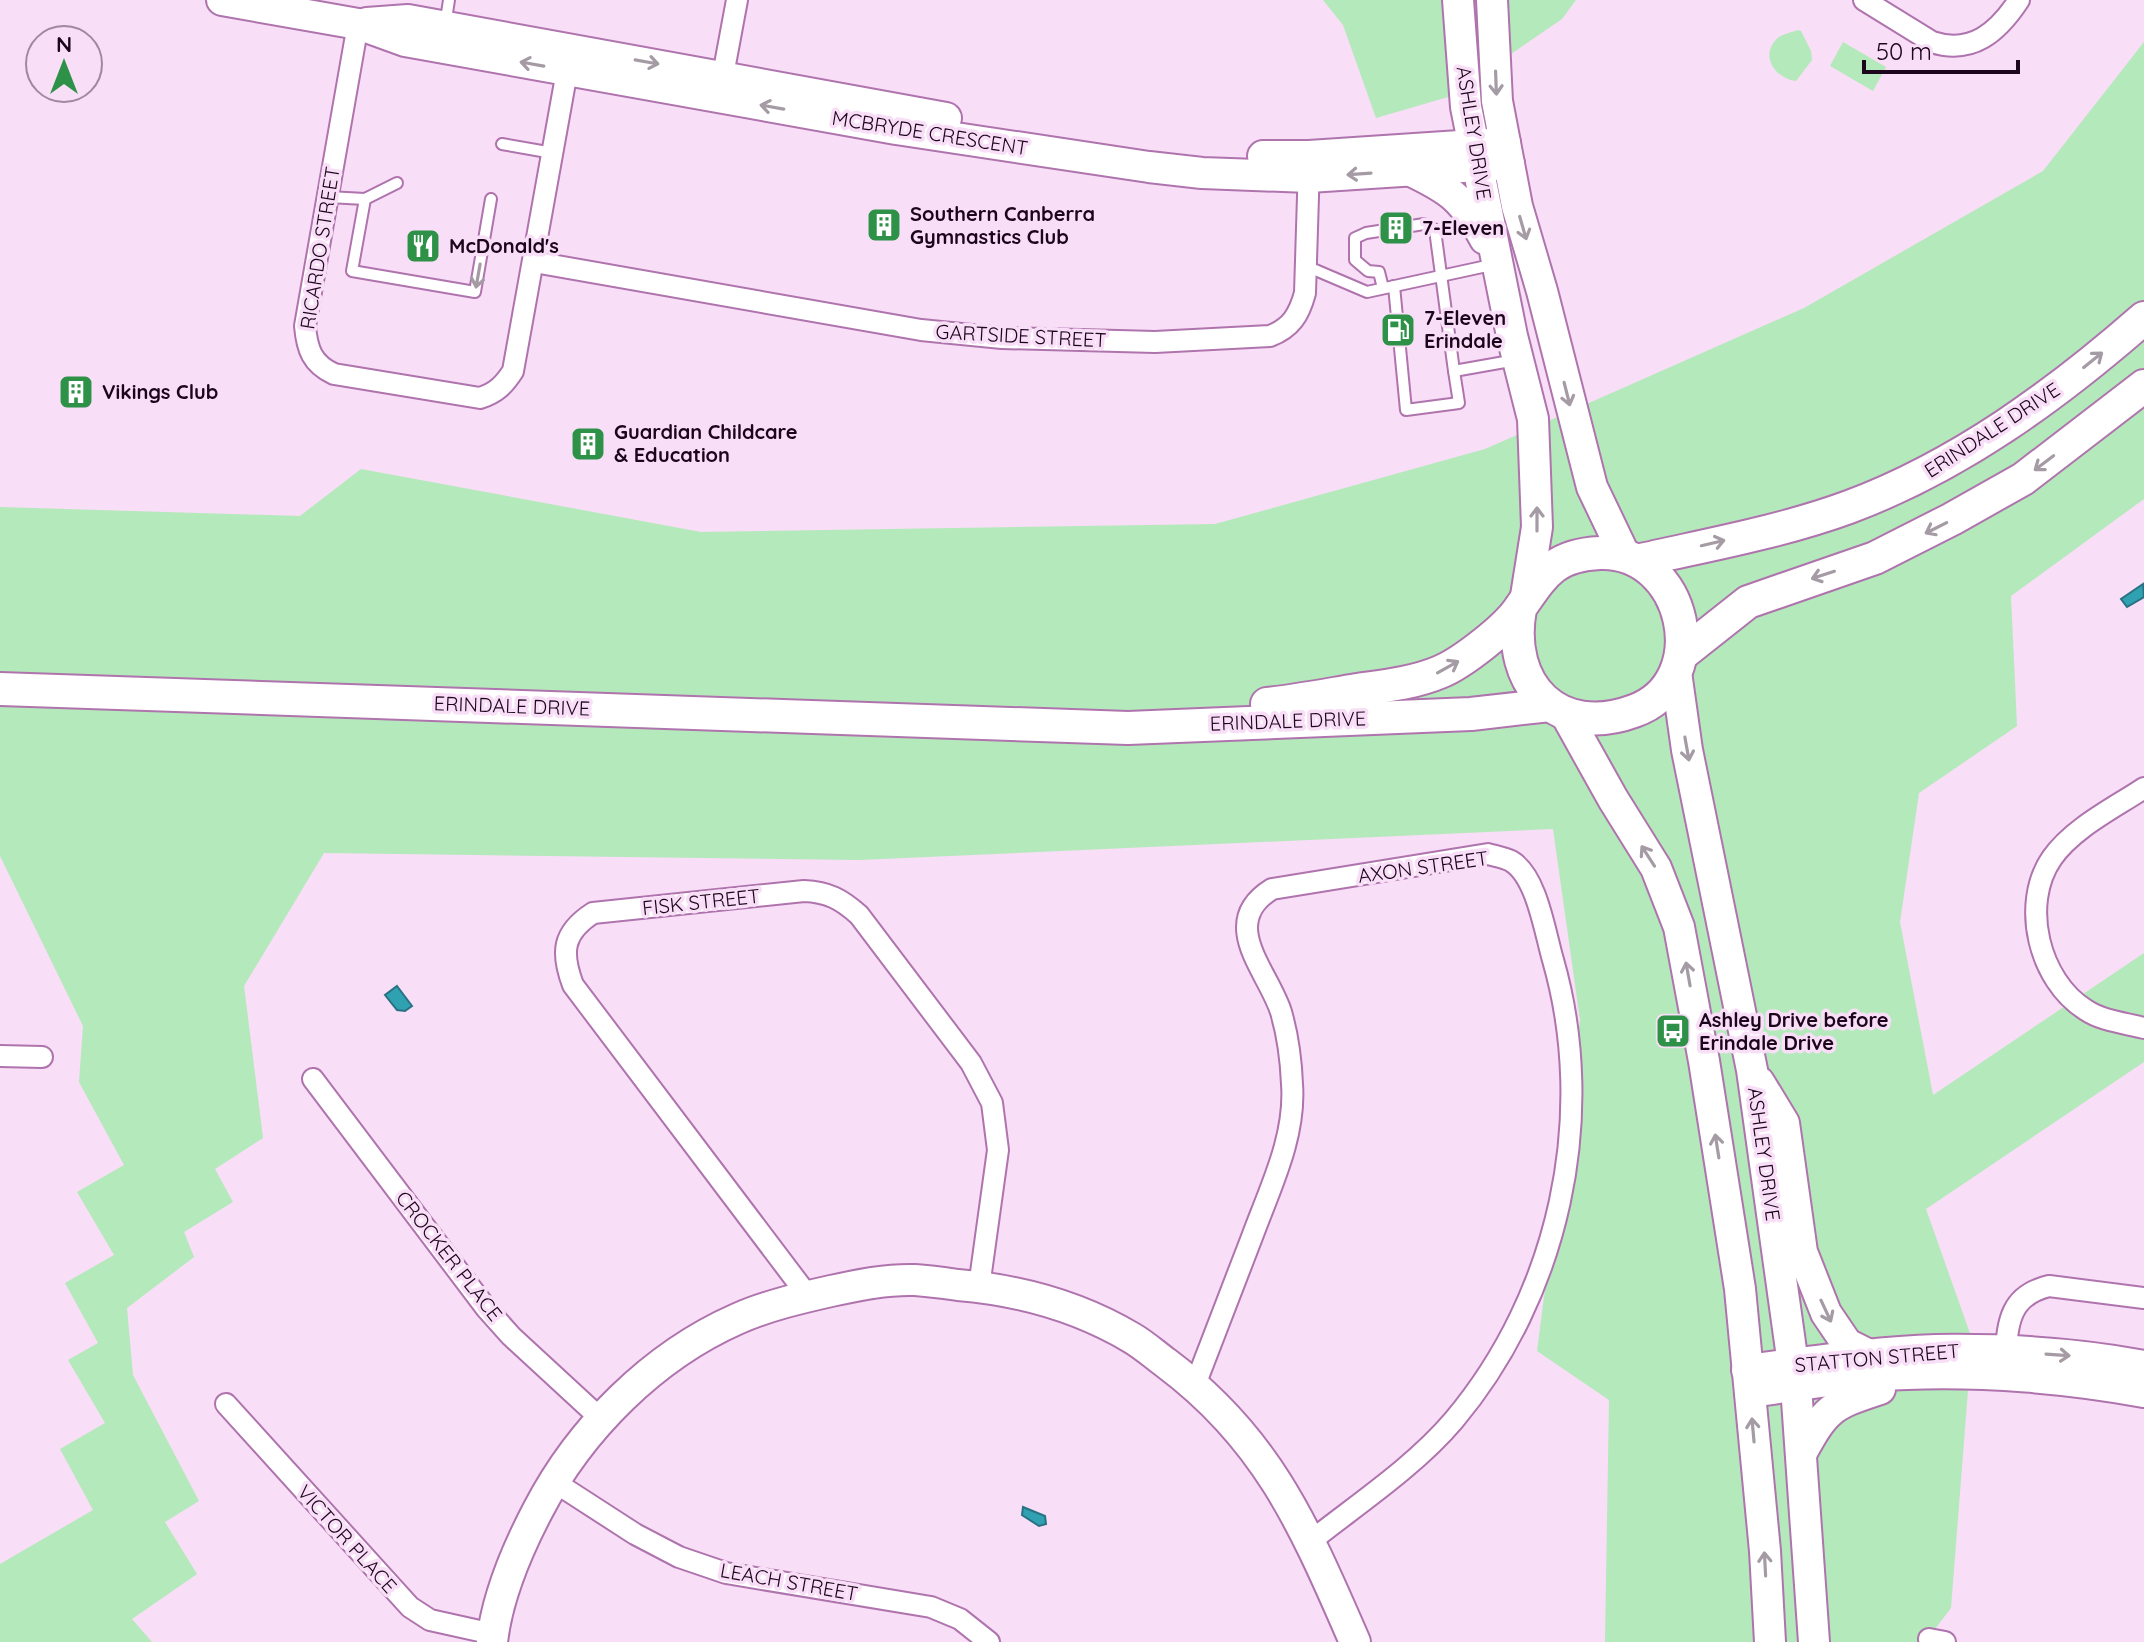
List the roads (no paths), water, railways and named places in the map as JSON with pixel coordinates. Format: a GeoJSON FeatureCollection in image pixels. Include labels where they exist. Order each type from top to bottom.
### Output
{"type":"FeatureCollection","features":[{"type":"Feature","properties":{"kind":"main road","name":"ERINDALE DRIVE"},"geometry":{"type":"LineString","coordinates":[[1631,559],[1800,523],[1890,491],[1931,472],[1992,435],[2069,380],[2144,318]]}},
{"type":"Feature","properties":{"kind":"main road"},"geometry":{"type":"LineString","coordinates":[[1679,664],[1682,625],[1676,603],[1664,583],[1631,559],[1603,553],[1580,555],[1559,563],[1540,577],[1523,602],[1516,632],[1518,656],[1527,678],[1558,709],[1586,718],[1614,718],[1639,709],[1661,693],[1679,664],[1748,602],[1875,558],[1952,519],[2023,479],[2144,386]]}},
{"type":"Feature","properties":{"kind":"main road","name":"ERINDALE DRIVE"},"geometry":{"type":"LineString","coordinates":[[1025,723],[1287,702],[1407,682],[1440,672],[1473,653],[1523,602]]}},
{"type":"Feature","properties":{"kind":"main road","name":"ERINDALE DRIVE"},"geometry":{"type":"LineString","coordinates":[[0,689],[1128,728],[1558,709]]}},
{"type":"Feature","properties":{"kind":"street","name":"MCBRYDE CRESCENT"},"geometry":{"type":"LineString","coordinates":[[222,0],[358,24],[405,41],[569,59],[1118,156],[1237,156],[1309,167],[1507,154]]}},
{"type":"Feature","properties":{"kind":"street"},"geometry":{"type":"LineString","coordinates":[[721,86],[737,0]]}},
{"type":"Feature","properties":{"kind":"street"},"geometry":{"type":"LineString","coordinates":[[1864,0],[1932,42],[1943,46],[1966,46],[1988,37],[2019,0]]}},
{"type":"Feature","properties":{"kind":"street","name":"ASHLEY DRIVE"},"geometry":{"type":"LineString","coordinates":[[1492,11],[1497,101],[1517,206],[1592,487],[1631,559]]}},
{"type":"Feature","properties":{"kind":"street","name":"MCBRYDE CRESCENT"},"geometry":{"type":"LineString","coordinates":[[358,24],[447,13],[569,59]]}},
{"type":"Feature","properties":{"kind":"street","name":"RICARDO STREET"},"geometry":{"type":"LineString","coordinates":[[358,24],[305,326],[307,347],[313,360],[334,374],[449,395],[480,398],[493,394],[505,384],[513,371],[569,59]]}},
{"type":"Feature","properties":{"kind":"street"},"geometry":{"type":"LineString","coordinates":[[1459,24],[1457,100],[1447,127],[1402,161],[1460,200],[1497,261]]}},
{"type":"Feature","properties":{"kind":"street","name":"ASHLEY DRIVE"},"geometry":{"type":"LineString","coordinates":[[1459,24],[1466,107],[1533,419],[1537,527],[1523,602]]}},
{"type":"Feature","properties":{"kind":"street","name":"GARTSIDE STREET"},"geometry":{"type":"LineString","coordinates":[[534,262],[921,330],[1002,338],[1155,342],[1270,336],[1293,322],[1305,293],[1309,167]]}},
{"type":"Feature","properties":{"kind":"street"},"geometry":{"type":"LineString","coordinates":[[1518,360],[1552,333]]}},
{"type":"Feature","properties":{"kind":"street","name":"ASHLEY DRIVE"},"geometry":{"type":"LineString","coordinates":[[1679,664],[1687,750],[1752,1070],[1779,1177],[1787,1231],[1794,1375],[1814,1642]]}},
{"type":"Feature","properties":{"kind":"street"},"geometry":{"type":"LineString","coordinates":[[1558,709],[1656,868],[1679,927],[1732,1239],[1765,1551],[1770,1642]]}},
{"type":"Feature","properties":{"kind":"street"},"geometry":{"type":"LineString","coordinates":[[2144,788],[2067,840],[2045,872],[2036,911],[2045,959],[2066,995],[2087,1011],[2144,1028]]}},
{"type":"Feature","properties":{"kind":"street","name":"AXON STREET"},"geometry":{"type":"LineString","coordinates":[[1195,1385],[1278,1170],[1292,1111],[1290,1049],[1280,1010],[1250,951],[1246,929],[1252,907],[1272,889],[1488,854],[1511,861],[1523,872],[1532,888],[1559,981],[1569,1044],[1569,1141],[1560,1205],[1543,1266],[1519,1323],[1488,1376],[1452,1422],[1410,1462],[1311,1541]]}},
{"type":"Feature","properties":{"kind":"street","name":"FISK STREET"},"geometry":{"type":"LineString","coordinates":[[808,1296],[573,985],[566,965],[567,943],[577,924],[593,913],[804,891],[824,892],[843,900],[859,915],[971,1063],[992,1103],[998,1150],[979,1287]]}},
{"type":"Feature","properties":{"kind":"street"},"geometry":{"type":"LineString","coordinates":[[0,1056],[42,1057]]}},
{"type":"Feature","properties":{"kind":"street","name":"CROCKER PLACE"},"geometry":{"type":"LineString","coordinates":[[313,1079],[486,1308],[511,1336],[601,1419]]}},
{"type":"Feature","properties":{"kind":"street"},"geometry":{"type":"LineString","coordinates":[[1787,1231],[1802,1252],[1826,1313],[1847,1344],[1869,1355]]}},
{"type":"Feature","properties":{"kind":"street"},"geometry":{"type":"LineString","coordinates":[[492,1638],[509,1574],[553,1481],[601,1419],[647,1375],[684,1348],[737,1319],[808,1296],[871,1283],[915,1280],[1023,1294],[1079,1311],[1133,1339],[1195,1385],[1245,1435],[1274,1475],[1311,1541],[1355,1642]]}},
{"type":"Feature","properties":{"kind":"street"},"geometry":{"type":"LineString","coordinates":[[2005,1363],[2007,1331],[2012,1313],[2021,1299],[2034,1290],[2049,1286],[2144,1298]]}},
{"type":"Feature","properties":{"kind":"street","name":"STATTON STREET"},"geometry":{"type":"LineString","coordinates":[[1748,1381],[1794,1375],[1869,1355],[1935,1350],[2144,1392]]}},
{"type":"Feature","properties":{"kind":"street","name":"STATTON STREET"},"geometry":{"type":"LineString","coordinates":[[1794,1375],[1940,1373],[2005,1363],[2099,1358],[2144,1366]]}},
{"type":"Feature","properties":{"kind":"street"},"geometry":{"type":"LineString","coordinates":[[1801,1454],[1818,1422],[1830,1408],[1845,1400],[1940,1373]]}},
{"type":"Feature","properties":{"kind":"street","name":"VICTOR PLACE"},"geometry":{"type":"LineString","coordinates":[[226,1404],[410,1607],[430,1620],[492,1638]]}},
{"type":"Feature","properties":{"kind":"street","name":"LEACH STREET"},"geometry":{"type":"LineString","coordinates":[[553,1481],[635,1534],[679,1557],[726,1573],[931,1607],[960,1619],[989,1642]]}},
{"type":"Feature","properties":{"kind":"street"},"geometry":{"type":"LineString","coordinates":[[1799,1642],[1799,1620],[1812,1589]]}},
{"type":"Feature","properties":{"kind":"lane"},"geometry":{"type":"LineString","coordinates":[[502,144],[553,153]]}},
{"type":"Feature","properties":{"kind":"lane"},"geometry":{"type":"LineString","coordinates":[[328,197],[365,199],[397,183]]}},
{"type":"Feature","properties":{"kind":"lane"},"geometry":{"type":"LineString","coordinates":[[365,199],[352,271],[475,292],[491,199]]}},
{"type":"Feature","properties":{"kind":"lane"},"geometry":{"type":"LineString","coordinates":[[1424,224],[1435,230],[1459,403],[1406,410],[1388,287],[1379,272],[1368,271],[1355,260],[1355,238],[1366,233],[1424,224]]}},
{"type":"Feature","properties":{"kind":"lane"},"geometry":{"type":"LineString","coordinates":[[1306,266],[1367,292],[1497,261]]}},
{"type":"Feature","properties":{"kind":"lane"},"geometry":{"type":"LineString","coordinates":[[1454,371],[1518,360]]}},
{"type":"Feature","properties":{"kind":"water"},"geometry":{"type":"Polygon","coordinates":[[[2143,584],[2144,597],[2127,607],[2121,599],[2143,584]]]}},
{"type":"Feature","properties":{"kind":"water"},"geometry":{"type":"Polygon","coordinates":[[[397,986],[412,1006],[405,1011],[397,1010],[385,995],[397,986]]]}},
{"type":"Feature","properties":{"kind":"water"},"geometry":{"type":"Polygon","coordinates":[[[1023,1507],[1045,1516],[1046,1524],[1039,1526],[1022,1515],[1023,1507]]]}},
{"type":"Feature","properties":{"kind":"place","name":"Southern Canberra Gymnastics Club"},"geometry":{"type":"Point","coordinates":[884,225]}},
{"type":"Feature","properties":{"kind":"place","name":"7-Eleven"},"geometry":{"type":"Point","coordinates":[1396,228]}},
{"type":"Feature","properties":{"kind":"place","name":"McDonald's"},"geometry":{"type":"Point","coordinates":[423,246]}},
{"type":"Feature","properties":{"kind":"place","name":"7-Eleven Erindale"},"geometry":{"type":"Point","coordinates":[1398,330]}},
{"type":"Feature","properties":{"kind":"place","name":"Vikings Club"},"geometry":{"type":"Point","coordinates":[76,392]}},
{"type":"Feature","properties":{"kind":"place","name":"Guardian Childcare & Education"},"geometry":{"type":"Point","coordinates":[588,444]}},
{"type":"Feature","properties":{"kind":"place","name":"Ashley Drive before Erindale Drive"},"geometry":{"type":"Point","coordinates":[1673,1031]}}]}
